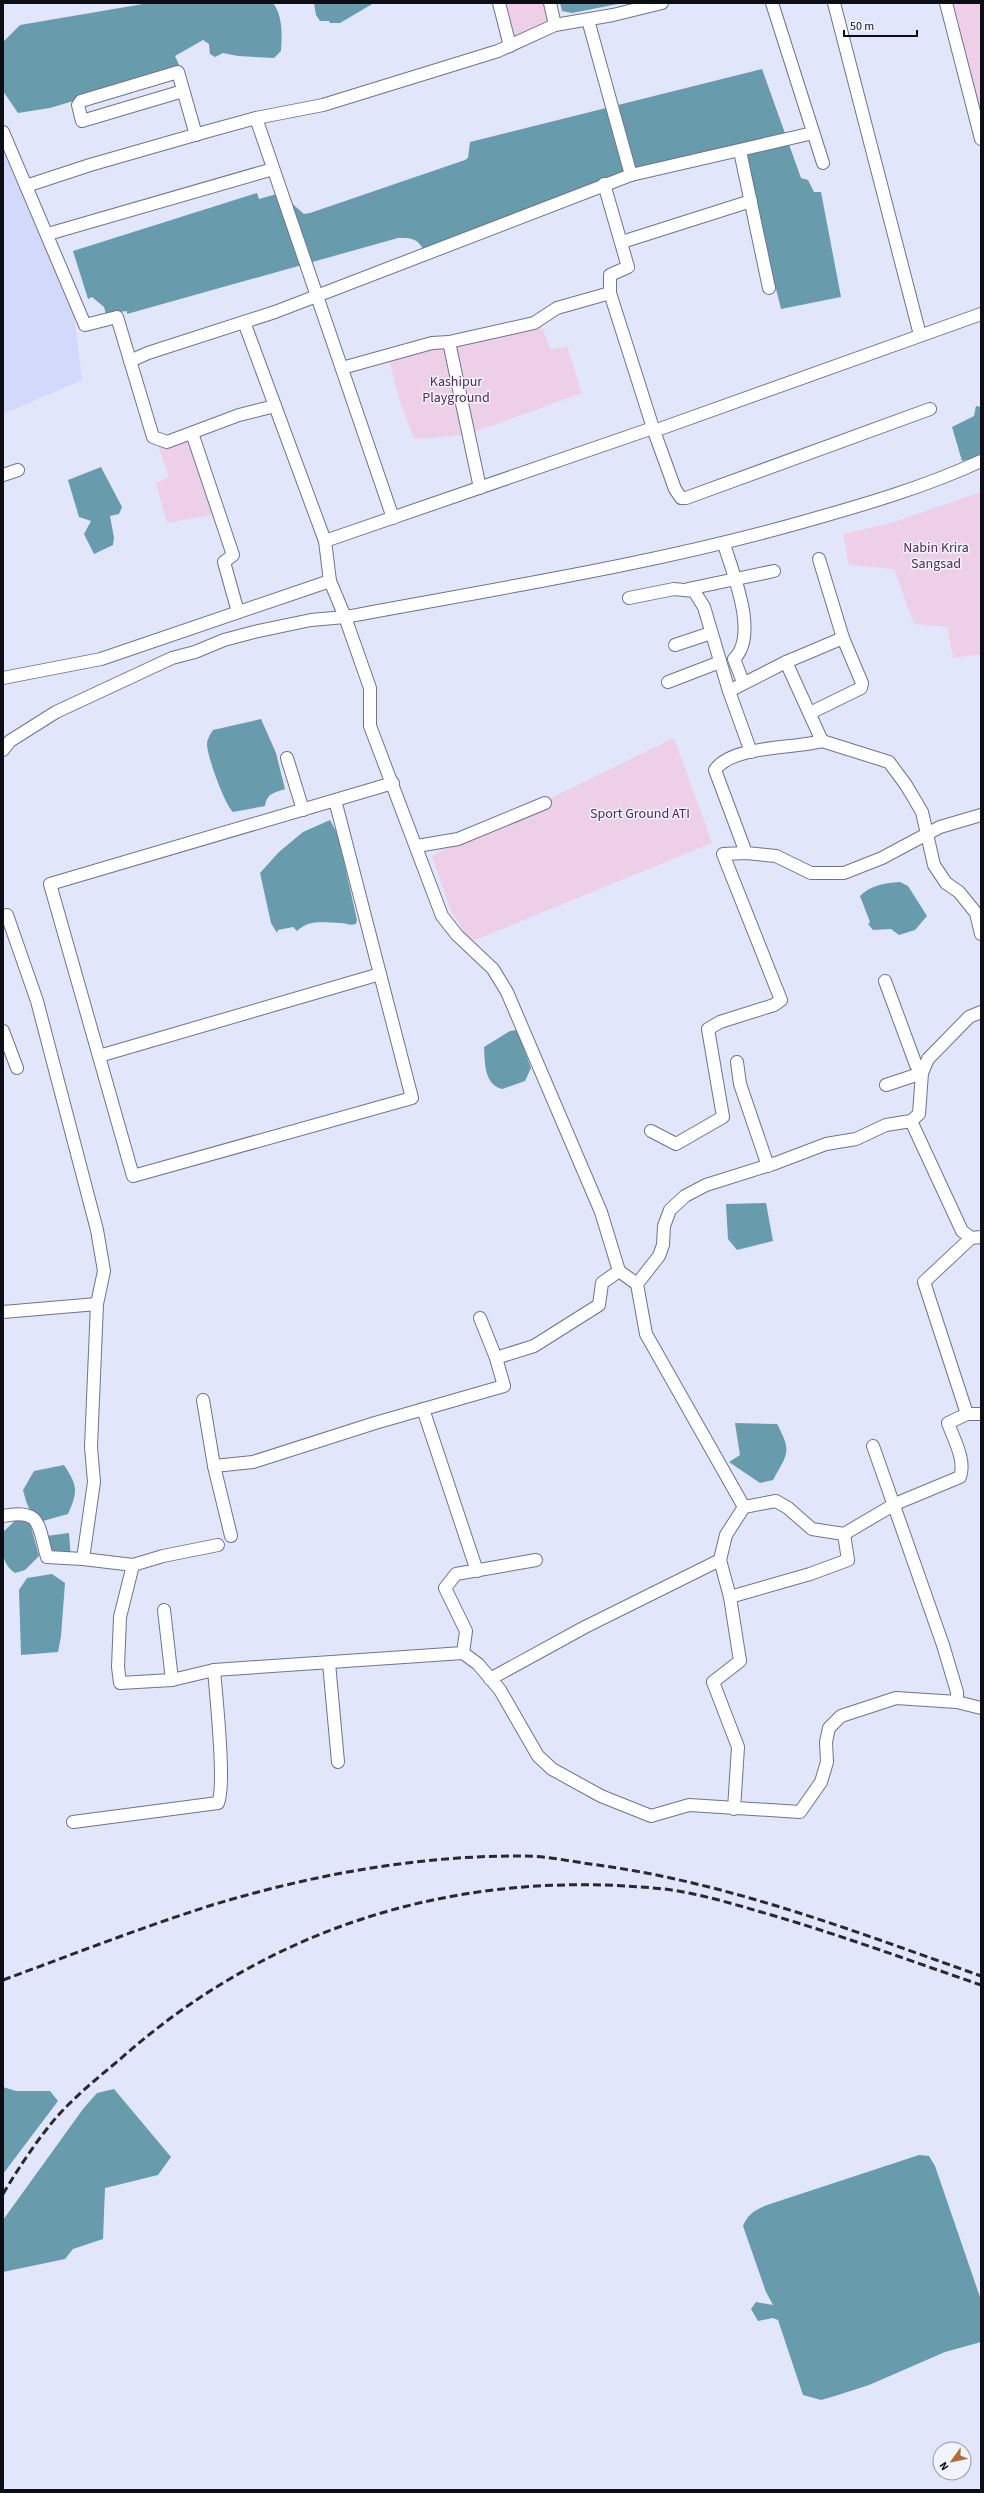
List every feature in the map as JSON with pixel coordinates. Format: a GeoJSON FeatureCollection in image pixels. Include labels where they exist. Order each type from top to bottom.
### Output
{"type":"FeatureCollection","features":[{"type":"Feature","properties":{"kind":"street"},"geometry":{"type":"LineString","coordinates":[[498,3],[510,46]]}},
{"type":"Feature","properties":{"kind":"street"},"geometry":{"type":"LineString","coordinates":[[550,3],[555,25]]}},
{"type":"Feature","properties":{"kind":"street"},"geometry":{"type":"LineString","coordinates":[[26,186],[256,118],[323,104],[510,46],[555,25],[588,20],[662,3]]}},
{"type":"Feature","properties":{"kind":"street"},"geometry":{"type":"LineString","coordinates":[[772,3],[823,164]]}},
{"type":"Feature","properties":{"kind":"street"},"geometry":{"type":"LineString","coordinates":[[834,3],[920,335]]}},
{"type":"Feature","properties":{"kind":"street"},"geometry":{"type":"LineString","coordinates":[[946,3],[981,140]]}},
{"type":"Feature","properties":{"kind":"street"},"geometry":{"type":"LineString","coordinates":[[588,20],[630,174]]}},
{"type":"Feature","properties":{"kind":"street"},"geometry":{"type":"LineString","coordinates":[[183,91],[82,121],[78,105],[81,101],[178,72],[196,135]]}},
{"type":"Feature","properties":{"kind":"street"},"geometry":{"type":"LineString","coordinates":[[256,118],[393,518]]}},
{"type":"Feature","properties":{"kind":"street"},"geometry":{"type":"LineString","coordinates":[[3,132],[48,234],[85,325],[117,318],[153,437],[167,442],[239,415],[275,406]]}},
{"type":"Feature","properties":{"kind":"street"},"geometry":{"type":"LineString","coordinates":[[130,361],[148,353],[275,312],[630,174],[740,151],[813,133]]}},
{"type":"Feature","properties":{"kind":"street"},"geometry":{"type":"LineString","coordinates":[[740,151],[770,288]]}},
{"type":"Feature","properties":{"kind":"street"},"geometry":{"type":"LineString","coordinates":[[48,234],[273,169]]}},
{"type":"Feature","properties":{"kind":"street"},"geometry":{"type":"LineString","coordinates":[[604,184],[628,267],[610,275],[610,293],[654,429],[675,489],[681,498],[686,498],[930,408]]}},
{"type":"Feature","properties":{"kind":"street"},"geometry":{"type":"LineString","coordinates":[[622,242],[751,201]]}},
{"type":"Feature","properties":{"kind":"street"},"geometry":{"type":"LineString","coordinates":[[342,368],[432,343],[449,342],[534,322],[557,308],[610,293]]}},
{"type":"Feature","properties":{"kind":"street"},"geometry":{"type":"LineString","coordinates":[[325,541],[654,429],[981,314]]}},
{"type":"Feature","properties":{"kind":"street"},"geometry":{"type":"LineString","coordinates":[[244,322],[325,541],[330,581],[345,617],[370,688],[370,726],[393,783],[442,916],[457,935],[493,969],[507,992],[601,1212],[618,1271],[637,1284],[646,1334],[744,1507]]}},
{"type":"Feature","properties":{"kind":"street"},"geometry":{"type":"LineString","coordinates":[[449,342],[480,488]]}},
{"type":"Feature","properties":{"kind":"street"},"geometry":{"type":"LineString","coordinates":[[192,433],[233,555],[224,562],[238,612]]}},
{"type":"Feature","properties":{"kind":"street"},"geometry":{"type":"LineString","coordinates":[[3,750],[10,741],[56,712],[172,658],[195,652],[224,640],[311,620],[345,617],[724,544],[867,504],[946,478],[981,461]]}},
{"type":"Feature","properties":{"kind":"street"},"geometry":{"type":"LineString","coordinates":[[3,475],[18,470]]}},
{"type":"Feature","properties":{"kind":"street"},"geometry":{"type":"LineString","coordinates":[[724,544],[734,579],[744,624],[744,644],[741,652],[734,659],[743,682]]}},
{"type":"Feature","properties":{"kind":"street"},"geometry":{"type":"LineString","coordinates":[[810,713],[861,688],[862,684],[844,638],[820,559]]}},
{"type":"Feature","properties":{"kind":"street"},"geometry":{"type":"LineString","coordinates":[[629,598],[688,589],[774,571]]}},
{"type":"Feature","properties":{"kind":"street"},"geometry":{"type":"LineString","coordinates":[[3,678],[101,659],[330,581]]}},
{"type":"Feature","properties":{"kind":"street"},"geometry":{"type":"LineString","coordinates":[[688,589],[694,591],[699,596],[729,691],[751,752]]}},
{"type":"Feature","properties":{"kind":"street"},"geometry":{"type":"LineString","coordinates":[[675,645],[711,632]]}},
{"type":"Feature","properties":{"kind":"street"},"geometry":{"type":"LineString","coordinates":[[729,691],[743,682],[786,662],[844,638]]}},
{"type":"Feature","properties":{"kind":"street"},"geometry":{"type":"LineString","coordinates":[[668,682],[720,662]]}},
{"type":"Feature","properties":{"kind":"street"},"geometry":{"type":"LineString","coordinates":[[786,662],[822,741]]}},
{"type":"Feature","properties":{"kind":"street"},"geometry":{"type":"LineString","coordinates":[[746,853],[715,770],[720,764],[728,759],[751,752],[807,746],[822,741],[889,762],[906,785],[922,812],[934,865],[946,883],[959,892],[976,913],[981,934]]}},
{"type":"Feature","properties":{"kind":"street"},"geometry":{"type":"LineString","coordinates":[[287,758],[303,810]]}},
{"type":"Feature","properties":{"kind":"street"},"geometry":{"type":"LineString","coordinates":[[335,800],[412,1098],[133,1176],[50,884],[303,810],[335,800],[393,783]]}},
{"type":"Feature","properties":{"kind":"street"},"geometry":{"type":"LineString","coordinates":[[416,846],[458,839],[545,803]]}},
{"type":"Feature","properties":{"kind":"street"},"geometry":{"type":"LineString","coordinates":[[651,1131],[676,1144],[723,1118],[708,1029],[720,1022],[774,1005],[781,1000],[723,854],[746,853],[776,856],[811,874],[844,873],[882,858],[957,821],[981,815]]}},
{"type":"Feature","properties":{"kind":"street"},"geometry":{"type":"LineString","coordinates":[[7,915],[37,1001],[97,1230],[104,1271],[97,1304],[91,1447],[94,1482],[83,1559]]}},
{"type":"Feature","properties":{"kind":"street"},"geometry":{"type":"LineString","coordinates":[[99,1056],[380,974]]}},
{"type":"Feature","properties":{"kind":"street"},"geometry":{"type":"LineString","coordinates":[[885,981],[916,1065],[922,1073]]}},
{"type":"Feature","properties":{"kind":"street"},"geometry":{"type":"LineString","coordinates":[[637,1284],[659,1256],[663,1245],[664,1226],[670,1210],[685,1196],[706,1185],[768,1166],[826,1144],[856,1139],[886,1125],[910,1121],[919,1114],[922,1073],[928,1059],[969,1017],[981,1012]]}},
{"type":"Feature","properties":{"kind":"street"},"geometry":{"type":"LineString","coordinates":[[3,1031],[17,1068]]}},
{"type":"Feature","properties":{"kind":"street"},"geometry":{"type":"LineString","coordinates":[[737,1062],[740,1084],[768,1166]]}},
{"type":"Feature","properties":{"kind":"street"},"geometry":{"type":"LineString","coordinates":[[886,1085],[922,1073]]}},
{"type":"Feature","properties":{"kind":"street"},"geometry":{"type":"LineString","coordinates":[[910,1121],[962,1231],[976,1238],[924,1282],[967,1414]]}},
{"type":"Feature","properties":{"kind":"street"},"geometry":{"type":"LineString","coordinates":[[496,1358],[534,1346],[599,1305],[602,1282],[618,1271]]}},
{"type":"Feature","properties":{"kind":"street"},"geometry":{"type":"LineString","coordinates":[[3,1312],[97,1304]]}},
{"type":"Feature","properties":{"kind":"street"},"geometry":{"type":"LineString","coordinates":[[214,1466],[253,1462],[504,1386],[496,1358],[480,1318]]}},
{"type":"Feature","properties":{"kind":"street"},"geometry":{"type":"LineString","coordinates":[[203,1400],[214,1466],[231,1536]]}},
{"type":"Feature","properties":{"kind":"street"},"geometry":{"type":"LineString","coordinates":[[424,1409],[477,1571]]}},
{"type":"Feature","properties":{"kind":"street"},"geometry":{"type":"LineString","coordinates":[[734,1809],[738,1747],[713,1682],[740,1661],[730,1597],[720,1560],[726,1535],[744,1507],[776,1501],[788,1508],[812,1529],[844,1534],[894,1504],[960,1477],[963,1470],[961,1457],[948,1423],[967,1414],[981,1414]]}},
{"type":"Feature","properties":{"kind":"street"},"geometry":{"type":"LineString","coordinates":[[873,1446],[943,1645],[957,1692],[957,1702]]}},
{"type":"Feature","properties":{"kind":"street"},"geometry":{"type":"LineString","coordinates":[[3,1516],[25,1513],[32,1516],[38,1526],[47,1557],[83,1559],[133,1565],[163,1556],[218,1545]]}},
{"type":"Feature","properties":{"kind":"street"},"geometry":{"type":"LineString","coordinates":[[730,1597],[810,1574],[848,1560],[844,1534]]}},
{"type":"Feature","properties":{"kind":"street"},"geometry":{"type":"LineString","coordinates":[[463,1652],[466,1631],[445,1588],[456,1574],[536,1560]]}},
{"type":"Feature","properties":{"kind":"street"},"geometry":{"type":"LineString","coordinates":[[490,1678],[585,1627],[720,1560]]}},
{"type":"Feature","properties":{"kind":"street"},"geometry":{"type":"LineString","coordinates":[[133,1565],[120,1617],[118,1667],[120,1683],[172,1680],[214,1670],[329,1663],[463,1652],[478,1664],[500,1690],[538,1756],[552,1769],[601,1796],[651,1816],[688,1806],[800,1812],[821,1782],[827,1762],[826,1742],[829,1728],[841,1716],[896,1698],[957,1702],[981,1708]]}},
{"type":"Feature","properties":{"kind":"street"},"geometry":{"type":"LineString","coordinates":[[164,1610],[172,1680]]}},
{"type":"Feature","properties":{"kind":"street"},"geometry":{"type":"LineString","coordinates":[[329,1663],[338,1762]]}},
{"type":"Feature","properties":{"kind":"street"},"geometry":{"type":"LineString","coordinates":[[73,1822],[218,1803],[221,1797],[214,1670]]}},
{"type":"Feature","properties":{"kind":"shaded area"},"geometry":{"type":"Polygon","coordinates":[[[149,3],[273,3],[279,14],[282,32],[281,51],[274,58],[238,56],[223,53],[215,57],[210,54],[209,44],[203,40],[175,56],[181,69],[50,108],[18,113],[3,91],[3,42],[20,25],[149,3]]]}},
{"type":"Feature","properties":{"kind":"shaded area"},"geometry":{"type":"Polygon","coordinates":[[[314,3],[374,3],[340,23],[330,23],[329,21],[320,21],[316,15],[314,3]]]}},
{"type":"Feature","properties":{"kind":"shaded area"},"geometry":{"type":"Polygon","coordinates":[[[560,3],[623,3],[572,13],[562,11],[560,3]]]}},
{"type":"Feature","properties":{"kind":"shaded area"},"geometry":{"type":"Polygon","coordinates":[[[762,69],[801,178],[808,180],[814,192],[821,192],[841,297],[781,309],[741,146],[603,182],[423,249],[413,239],[398,238],[127,314],[127,311],[106,314],[104,307],[92,297],[88,299],[73,251],[257,193],[259,199],[280,193],[304,214],[310,213],[465,160],[468,158],[470,142],[762,69]]]}},
{"type":"Feature","properties":{"kind":"shaded area"},"geometry":{"type":"Polygon","coordinates":[[[3,123],[71,292],[82,380],[3,414],[3,123]]]}},
{"type":"Feature","properties":{"kind":"shaded area"},"geometry":{"type":"Polygon","coordinates":[[[976,406],[981,407],[981,456],[962,461],[952,427],[974,416],[976,406]]]}},
{"type":"Feature","properties":{"kind":"shaded area"},"geometry":{"type":"Polygon","coordinates":[[[101,467],[122,507],[119,514],[110,516],[114,538],[113,545],[94,554],[84,534],[91,521],[79,517],[68,480],[101,467]]]}},
{"type":"Feature","properties":{"kind":"shaded area"},"geometry":{"type":"Polygon","coordinates":[[[261,719],[276,753],[285,789],[269,796],[265,806],[233,812],[225,800],[210,760],[207,745],[209,737],[213,730],[261,719]]]}},
{"type":"Feature","properties":{"kind":"shaded area"},"geometry":{"type":"Polygon","coordinates":[[[330,820],[338,835],[357,920],[356,924],[351,925],[342,923],[317,922],[302,927],[297,931],[293,927],[278,930],[277,933],[271,923],[260,873],[279,852],[303,832],[330,820]]]}},
{"type":"Feature","properties":{"kind":"shaded area"},"geometry":{"type":"Polygon","coordinates":[[[900,882],[908,886],[927,916],[915,930],[899,935],[891,929],[873,930],[868,924],[870,922],[860,896],[864,892],[878,885],[900,882]]]}},
{"type":"Feature","properties":{"kind":"shaded area"},"geometry":{"type":"Polygon","coordinates":[[[517,1030],[531,1068],[525,1081],[502,1089],[492,1083],[489,1078],[485,1066],[484,1047],[510,1031],[517,1030]]]}},
{"type":"Feature","properties":{"kind":"shaded area"},"geometry":{"type":"Polygon","coordinates":[[[766,1203],[773,1241],[737,1250],[728,1239],[726,1204],[766,1203]]]}},
{"type":"Feature","properties":{"kind":"shaded area"},"geometry":{"type":"Polygon","coordinates":[[[735,1423],[777,1424],[785,1441],[786,1452],[785,1458],[773,1480],[760,1483],[729,1462],[740,1455],[735,1423]]]}},
{"type":"Feature","properties":{"kind":"shaded area"},"geometry":{"type":"Polygon","coordinates":[[[64,1465],[74,1484],[74,1500],[68,1514],[43,1521],[38,1518],[29,1508],[23,1490],[34,1471],[64,1465]]]}},
{"type":"Feature","properties":{"kind":"shaded area"},"geometry":{"type":"Polygon","coordinates":[[[18,1518],[30,1523],[39,1556],[25,1570],[15,1573],[7,1565],[3,1555],[3,1532],[18,1518]]]}},
{"type":"Feature","properties":{"kind":"shaded area"},"geometry":{"type":"Polygon","coordinates":[[[69,1533],[71,1559],[46,1561],[39,1537],[69,1533]]]}},
{"type":"Feature","properties":{"kind":"shaded area"},"geometry":{"type":"Polygon","coordinates":[[[52,1574],[65,1583],[61,1636],[58,1652],[21,1655],[19,1590],[27,1578],[52,1574]]]}},
{"type":"Feature","properties":{"kind":"shaded area"},"geometry":{"type":"Polygon","coordinates":[[[3,2087],[16,2091],[50,2091],[58,2101],[3,2174],[3,2087]]]}},
{"type":"Feature","properties":{"kind":"shaded area"},"geometry":{"type":"Polygon","coordinates":[[[114,2089],[171,2157],[158,2175],[105,2188],[103,2239],[73,2249],[65,2259],[3,2272],[3,2220],[83,2109],[97,2093],[114,2089]]]}},
{"type":"Feature","properties":{"kind":"shaded area"},"geometry":{"type":"Polygon","coordinates":[[[919,2155],[929,2156],[935,2166],[981,2300],[981,2342],[945,2352],[869,2385],[835,2396],[821,2400],[803,2395],[778,2320],[773,2318],[758,2321],[751,2309],[756,2302],[773,2305],[766,2292],[743,2226],[747,2218],[752,2213],[767,2205],[919,2155]]]}},
{"type":"Feature","properties":{"kind":"green space"},"geometry":{"type":"Polygon","coordinates":[[[493,3],[548,3],[549,19],[547,23],[536,31],[520,37],[500,40],[493,3]]]}},
{"type":"Feature","properties":{"kind":"green space"},"geometry":{"type":"Polygon","coordinates":[[[953,3],[981,3],[981,115],[953,3]]]}},
{"type":"Feature","properties":{"kind":"green space","name":"Kashipur Playground"},"geometry":{"type":"Polygon","coordinates":[[[541,325],[551,350],[567,346],[582,393],[466,435],[414,439],[400,402],[389,359],[541,325]]]}},
{"type":"Feature","properties":{"kind":"green space"},"geometry":{"type":"Polygon","coordinates":[[[190,433],[216,514],[167,523],[156,483],[169,477],[158,445],[190,433]]]}},
{"type":"Feature","properties":{"kind":"green space","name":"Nabin Krira Sangsad"},"geometry":{"type":"Polygon","coordinates":[[[981,492],[981,654],[953,658],[947,627],[914,624],[894,569],[849,565],[843,534],[891,523],[981,492]]]}},
{"type":"Feature","properties":{"kind":"green space","name":"Sport Ground ATI"},"geometry":{"type":"Polygon","coordinates":[[[674,738],[712,843],[475,940],[469,939],[451,911],[432,856],[674,738]]]}},
{"type":"Feature","properties":{"kind":"railway"},"geometry":{"type":"LineString","coordinates":[[3,1980],[183,1914],[286,1885],[325,1876],[405,1863],[445,1859],[525,1856],[558,1859],[640,1872],[690,1882],[739,1895],[837,1925],[981,1976]]}},
{"type":"Feature","properties":{"kind":"railway"},"geometry":{"type":"LineString","coordinates":[[3,2194],[33,2147],[51,2124],[80,2093],[177,2013],[239,1973],[304,1941],[372,1916],[442,1898],[515,1888],[589,1885],[664,1889],[689,1893],[789,1920],[981,1985]]}}]}
